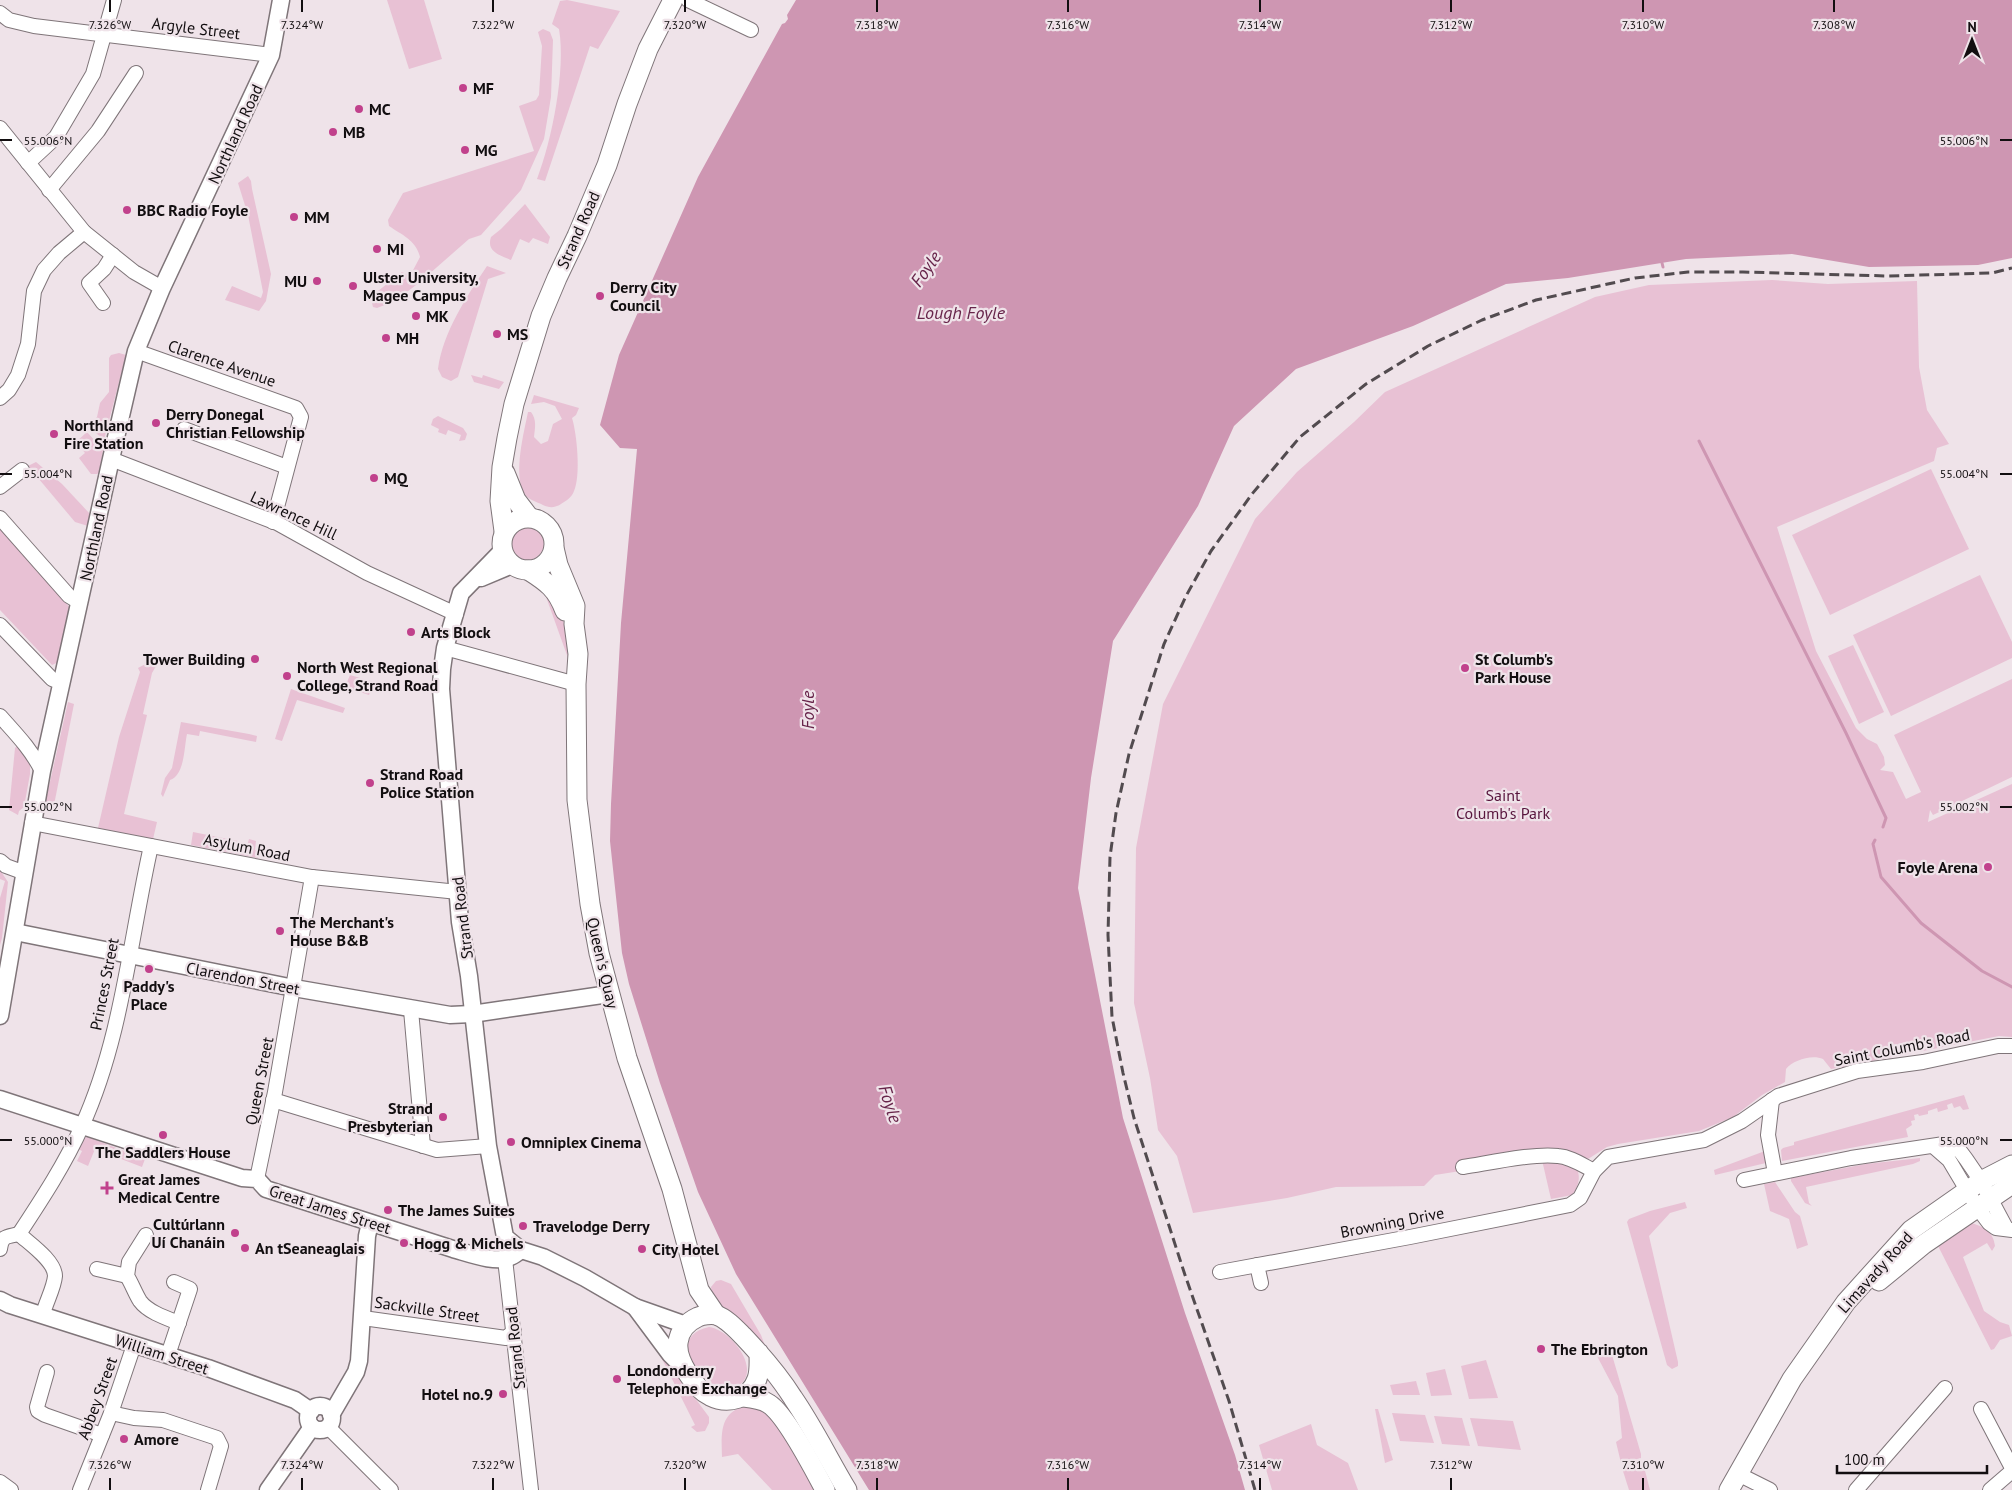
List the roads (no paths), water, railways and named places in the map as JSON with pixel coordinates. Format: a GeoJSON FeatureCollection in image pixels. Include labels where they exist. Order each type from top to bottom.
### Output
{"type":"FeatureCollection","features":[{"type":"Feature","properties":{"kind":"highway","name":"Strand Road"},"geometry":{"type":"LineString","coordinates":[[504,531],[500,501],[502,467],[514,404],[541,316],[607,165],[648,49],[673,0]]}},
{"type":"Feature","properties":{"kind":"highway"},"geometry":{"type":"LineString","coordinates":[[502,467],[516,500],[530,517]]}},
{"type":"Feature","properties":{"kind":"highway"},"geometry":{"type":"LineString","coordinates":[[530,517],[537,519],[549,528],[554,541],[551,556],[545,564],[537,568],[514,562],[501,544],[504,531],[515,520],[530,517]]}},
{"type":"Feature","properties":{"kind":"highway","name":"Queen's Quay"},"geometry":{"type":"LineString","coordinates":[[554,548],[558,565],[575,606],[574,624],[578,654],[576,684],[577,800],[590,904],[599,953],[627,1058],[672,1189],[699,1290],[716,1315]]}},
{"type":"Feature","properties":{"kind":"highway","name":"Queen's Quay"},"geometry":{"type":"LineString","coordinates":[[514,562],[551,586],[574,624]]}},
{"type":"Feature","properties":{"kind":"highway","name":"Limavady Road"},"geometry":{"type":"LineString","coordinates":[[1820,1337],[1892,1269],[1924,1244],[2012,1165]]}},
{"type":"Feature","properties":{"kind":"highway"},"geometry":{"type":"LineString","coordinates":[[1979,1194],[2012,1175]]}},
{"type":"Feature","properties":{"kind":"highway","name":"Limavady Road"},"geometry":{"type":"LineString","coordinates":[[1733,1482],[1792,1379],[1820,1337],[1846,1302],[1911,1230],[1979,1194],[2012,1184]]}},
{"type":"Feature","properties":{"kind":"highway","name":"Queen's Quay"},"geometry":{"type":"LineString","coordinates":[[689,1322],[699,1290]]}},
{"type":"Feature","properties":{"kind":"highway"},"geometry":{"type":"LineString","coordinates":[[758,1353],[757,1380],[749,1392],[732,1400],[709,1396],[701,1389],[683,1367],[677,1345],[681,1331],[689,1322],[702,1315],[716,1315],[736,1329],[758,1353],[793,1398],[847,1490]]}},
{"type":"Feature","properties":{"kind":"highway"},"geometry":{"type":"LineString","coordinates":[[743,1396],[763,1401],[777,1411],[813,1467],[825,1490]]}},
{"type":"Feature","properties":{"kind":"main road","name":"Northland Road"},"geometry":{"type":"LineString","coordinates":[[0,1016],[42,771],[136,351],[162,288],[271,55],[281,0]]}},
{"type":"Feature","properties":{"kind":"main road","name":"Strand Road"},"geometry":{"type":"LineString","coordinates":[[505,1237],[488,1146],[472,1014],[458,892],[441,689],[445,648],[461,593],[470,582],[514,562]]}},
{"type":"Feature","properties":{"kind":"main road","name":"Clarendon Street"},"geometry":{"type":"LineString","coordinates":[[15,932],[294,988],[411,1010],[450,1015],[472,1014],[609,994]]}},
{"type":"Feature","properties":{"kind":"main road"},"geometry":{"type":"LineString","coordinates":[[0,967],[12,951]]}},
{"type":"Feature","properties":{"kind":"main road","name":"Great James Street"},"geometry":{"type":"LineString","coordinates":[[0,1099],[242,1178],[257,1179],[266,1189],[485,1258],[511,1257],[521,1250]]}},
{"type":"Feature","properties":{"kind":"main road"},"geometry":{"type":"LineString","coordinates":[[268,1490],[321,1417],[342,1396],[356,1372],[359,1361],[367,1236],[370,1223]]}},
{"type":"Feature","properties":{"kind":"main road"},"geometry":{"type":"LineString","coordinates":[[485,1258],[498,1249],[505,1237],[521,1250],[542,1257],[585,1278],[635,1307],[689,1322]]}},
{"type":"Feature","properties":{"kind":"main road","name":"William Street"},"geometry":{"type":"LineString","coordinates":[[3,1303],[43,1314],[168,1355],[295,1400],[321,1417]]}},
{"type":"Feature","properties":{"kind":"main road"},"geometry":{"type":"LineString","coordinates":[[635,1307],[670,1354],[683,1367]]}},
{"type":"Feature","properties":{"kind":"main road"},"geometry":{"type":"LineString","coordinates":[[813,1467],[817,1490]]}},
{"type":"Feature","properties":{"kind":"street"},"geometry":{"type":"LineString","coordinates":[[28,163],[56,137],[93,74],[114,0]]}},
{"type":"Feature","properties":{"kind":"street"},"geometry":{"type":"LineString","coordinates":[[688,0],[751,30]]}},
{"type":"Feature","properties":{"kind":"street","name":"Argyle Street"},"geometry":{"type":"LineString","coordinates":[[0,13],[9,20],[20,24],[271,55]]}},
{"type":"Feature","properties":{"kind":"street"},"geometry":{"type":"LineString","coordinates":[[49,190],[98,131],[136,73]]}},
{"type":"Feature","properties":{"kind":"street"},"geometry":{"type":"LineString","coordinates":[[2,135],[28,163],[84,232],[134,272],[162,288]]}},
{"type":"Feature","properties":{"kind":"street"},"geometry":{"type":"LineString","coordinates":[[0,398],[10,390],[18,375],[28,344],[34,291],[44,270],[59,253],[84,232]]}},
{"type":"Feature","properties":{"kind":"street"},"geometry":{"type":"LineString","coordinates":[[103,303],[89,283],[104,269],[112,255]]}},
{"type":"Feature","properties":{"kind":"street","name":"Clarence Avenue"},"geometry":{"type":"LineString","coordinates":[[136,351],[296,408],[300,417],[287,467]]}},
{"type":"Feature","properties":{"kind":"street"},"geometry":{"type":"LineString","coordinates":[[184,429],[287,467],[273,522]]}},
{"type":"Feature","properties":{"kind":"street","name":"Lawrence Hill"},"geometry":{"type":"LineString","coordinates":[[111,459],[273,522],[367,573],[456,614]]}},
{"type":"Feature","properties":{"kind":"street"},"geometry":{"type":"LineString","coordinates":[[0,486],[22,470]]}},
{"type":"Feature","properties":{"kind":"street"},"geometry":{"type":"LineString","coordinates":[[0,518],[69,596],[80,600]]}},
{"type":"Feature","properties":{"kind":"street"},"geometry":{"type":"LineString","coordinates":[[0,625],[52,679],[62,683]]}},
{"type":"Feature","properties":{"kind":"street"},"geometry":{"type":"LineString","coordinates":[[445,648],[576,684]]}},
{"type":"Feature","properties":{"kind":"street"},"geometry":{"type":"LineString","coordinates":[[0,716],[34,755],[42,771]]}},
{"type":"Feature","properties":{"kind":"street","name":"Asylum Road"},"geometry":{"type":"LineString","coordinates":[[32,823],[312,877],[458,892]]}},
{"type":"Feature","properties":{"kind":"street","name":"Princes Street"},"geometry":{"type":"LineString","coordinates":[[19,1234],[64,1161],[82,1126],[111,1041],[138,901],[151,846]]}},
{"type":"Feature","properties":{"kind":"street"},"geometry":{"type":"LineString","coordinates":[[0,861],[6,866],[25,873]]}},
{"type":"Feature","properties":{"kind":"street","name":"Queen Street"},"geometry":{"type":"LineString","coordinates":[[257,1179],[274,1100],[312,877]]}},
{"type":"Feature","properties":{"kind":"street"},"geometry":{"type":"LineString","coordinates":[[411,1010],[423,1146]]}},
{"type":"Feature","properties":{"kind":"street","name":"Saint Columb's Road"},"geometry":{"type":"LineString","coordinates":[[1570,1204],[1580,1198],[1594,1171],[1608,1157],[1704,1140],[1742,1121],[1772,1100],[1810,1084],[1857,1071],[1923,1062],[1998,1046],[2012,1046]]}},
{"type":"Feature","properties":{"kind":"street"},"geometry":{"type":"LineString","coordinates":[[274,1100],[437,1150],[488,1146]]}},
{"type":"Feature","properties":{"kind":"street"},"geometry":{"type":"LineString","coordinates":[[1772,1100],[1768,1135],[1775,1173]]}},
{"type":"Feature","properties":{"kind":"street"},"geometry":{"type":"LineString","coordinates":[[1744,1180],[1851,1158],[1933,1146],[1949,1160],[2009,1229]]}},
{"type":"Feature","properties":{"kind":"street"},"geometry":{"type":"LineString","coordinates":[[1463,1167],[1538,1156],[1558,1156],[1574,1160],[1594,1171]]}},
{"type":"Feature","properties":{"kind":"street","name":"Browning Drive"},"geometry":{"type":"LineString","coordinates":[[1220,1272],[1570,1204]]}},
{"type":"Feature","properties":{"kind":"street"},"geometry":{"type":"LineString","coordinates":[[0,1249],[5,1238],[19,1234],[50,1261],[55,1276],[43,1314]]}},
{"type":"Feature","properties":{"kind":"street"},"geometry":{"type":"LineString","coordinates":[[127,1276],[129,1262],[146,1234]]}},
{"type":"Feature","properties":{"kind":"street","name":"Strand Road"},"geometry":{"type":"LineString","coordinates":[[505,1258],[531,1490]]}},
{"type":"Feature","properties":{"kind":"street"},"geometry":{"type":"LineString","coordinates":[[1258,1265],[1261,1283]]}},
{"type":"Feature","properties":{"kind":"street"},"geometry":{"type":"LineString","coordinates":[[98,1268],[127,1276],[141,1302],[158,1314],[179,1323]]}},
{"type":"Feature","properties":{"kind":"street"},"geometry":{"type":"LineString","coordinates":[[168,1355],[190,1288],[174,1282]]}},
{"type":"Feature","properties":{"kind":"street","name":"Sackville Street"},"geometry":{"type":"LineString","coordinates":[[363,1318],[506,1338],[514,1330]]}},
{"type":"Feature","properties":{"kind":"street","name":"Abbey Street"},"geometry":{"type":"LineString","coordinates":[[80,1490],[111,1413],[134,1345]]}},
{"type":"Feature","properties":{"kind":"street"},"geometry":{"type":"LineString","coordinates":[[47,1372],[37,1407],[38,1411],[102,1435]]}},
{"type":"Feature","properties":{"kind":"street"},"geometry":{"type":"LineString","coordinates":[[1856,1490],[1945,1388]]}},
{"type":"Feature","properties":{"kind":"street"},"geometry":{"type":"LineString","coordinates":[[1981,1409],[2012,1470],[1990,1490]]}},
{"type":"Feature","properties":{"kind":"street"},"geometry":{"type":"LineString","coordinates":[[111,1413],[134,1418],[163,1420],[217,1438],[221,1446],[208,1490]]}},
{"type":"Feature","properties":{"kind":"street","name":"William Street"},"geometry":{"type":"LineString","coordinates":[[321,1417],[391,1490]]}},
{"type":"Feature","properties":{"kind":"street"},"geometry":{"type":"LineString","coordinates":[[0,1482],[11,1490]]}},
{"type":"Feature","properties":{"kind":"street"},"geometry":{"type":"LineString","coordinates":[[1733,1482],[1770,1490]]}},
{"type":"Feature","properties":{"kind":"water","name":"Lough Foyle"},"geometry":{"type":"Polygon","coordinates":[[[796,0],[2012,0],[2012,258],[1978,265],[1869,267],[1792,254],[1686,259],[1568,278],[1506,284],[1413,326],[1296,369],[1234,426],[1198,506],[1113,641],[1091,778],[1078,888],[1123,1118],[1185,1313],[1235,1455],[1245,1490],[869,1490],[736,1274],[698,1192],[660,1083],[629,984],[622,953],[610,841],[621,623],[637,449],[620,448],[600,425],[619,355],[698,177],[782,24],[788,19],[787,15],[796,0]]]}},
{"type":"Feature","properties":{"kind":"waterway"},"geometry":{"type":"LineString","coordinates":[[1662,263],[1663,267]]}},
{"type":"Feature","properties":{"kind":"waterway"},"geometry":{"type":"LineString","coordinates":[[1699,441],[1846,733],[1886,818],[1883,827]]}},
{"type":"Feature","properties":{"kind":"waterway"},"geometry":{"type":"LineString","coordinates":[[1875,840],[1873,844],[1881,877],[1921,923],[1982,971],[2012,987]]}},
{"type":"Feature","properties":{"kind":"railway"},"geometry":{"type":"LineString","coordinates":[[1255,1490],[1229,1401],[1185,1275],[1134,1118],[1112,1017],[1108,935],[1110,857],[1116,813],[1129,754],[1164,644],[1186,596],[1211,551],[1252,494],[1300,437],[1366,384],[1428,346],[1482,320],[1536,300],[1635,278],[1688,272],[1888,276],[1992,273],[2012,268]]}},
{"type":"Feature","properties":{"kind":"place","name":"MF"},"geometry":{"type":"Point","coordinates":[463,88]}},
{"type":"Feature","properties":{"kind":"place","name":"MC"},"geometry":{"type":"Point","coordinates":[359,109]}},
{"type":"Feature","properties":{"kind":"place","name":"MB"},"geometry":{"type":"Point","coordinates":[333,132]}},
{"type":"Feature","properties":{"kind":"place","name":"MG"},"geometry":{"type":"Point","coordinates":[465,150]}},
{"type":"Feature","properties":{"kind":"place","name":"BBC Radio Foyle"},"geometry":{"type":"Point","coordinates":[127,210]}},
{"type":"Feature","properties":{"kind":"place","name":"MM"},"geometry":{"type":"Point","coordinates":[294,217]}},
{"type":"Feature","properties":{"kind":"place","name":"MI"},"geometry":{"type":"Point","coordinates":[377,249]}},
{"type":"Feature","properties":{"kind":"place","name":"MU"},"geometry":{"type":"Point","coordinates":[317,281]}},
{"type":"Feature","properties":{"kind":"place","name":"Ulster University, Magee Campus"},"geometry":{"type":"Point","coordinates":[353,286]}},
{"type":"Feature","properties":{"kind":"place","name":"Derry City Council"},"geometry":{"type":"Point","coordinates":[600,296]}},
{"type":"Feature","properties":{"kind":"place","name":"MK"},"geometry":{"type":"Point","coordinates":[416,316]}},
{"type":"Feature","properties":{"kind":"place","name":"MS"},"geometry":{"type":"Point","coordinates":[497,334]}},
{"type":"Feature","properties":{"kind":"place","name":"MH"},"geometry":{"type":"Point","coordinates":[386,338]}},
{"type":"Feature","properties":{"kind":"place","name":"Derry Donegal Christian Fellowship"},"geometry":{"type":"Point","coordinates":[156,423]}},
{"type":"Feature","properties":{"kind":"place","name":"Northland Fire Station"},"geometry":{"type":"Point","coordinates":[54,434]}},
{"type":"Feature","properties":{"kind":"place","name":"MQ"},"geometry":{"type":"Point","coordinates":[374,478]}},
{"type":"Feature","properties":{"kind":"place","name":"Arts Block"},"geometry":{"type":"Point","coordinates":[411,632]}},
{"type":"Feature","properties":{"kind":"place","name":"Tower Building"},"geometry":{"type":"Point","coordinates":[255,659]}},
{"type":"Feature","properties":{"kind":"place","name":"St Columb's Park House"},"geometry":{"type":"Point","coordinates":[1465,668]}},
{"type":"Feature","properties":{"kind":"place","name":"North West Regional College, Strand Road"},"geometry":{"type":"Point","coordinates":[287,676]}},
{"type":"Feature","properties":{"kind":"place","name":"Strand Road Police Station"},"geometry":{"type":"Point","coordinates":[370,783]}},
{"type":"Feature","properties":{"kind":"place","name":"Foyle Arena"},"geometry":{"type":"Point","coordinates":[1988,867]}},
{"type":"Feature","properties":{"kind":"place","name":"The Merchant's House B&B"},"geometry":{"type":"Point","coordinates":[280,931]}},
{"type":"Feature","properties":{"kind":"place","name":"Paddy's Place"},"geometry":{"type":"Point","coordinates":[149,969]}},
{"type":"Feature","properties":{"kind":"place","name":"Strand Presbyterian"},"geometry":{"type":"Point","coordinates":[443,1117]}},
{"type":"Feature","properties":{"kind":"place","name":"The Saddlers House"},"geometry":{"type":"Point","coordinates":[163,1135]}},
{"type":"Feature","properties":{"kind":"place","name":"Omniplex Cinema"},"geometry":{"type":"Point","coordinates":[511,1142]}},
{"type":"Feature","properties":{"kind":"place","name":"Great James Medical Centre"},"geometry":{"type":"Point","coordinates":[107,1188]}},
{"type":"Feature","properties":{"kind":"place","name":"The James Suites"},"geometry":{"type":"Point","coordinates":[388,1210]}},
{"type":"Feature","properties":{"kind":"place","name":"Travelodge Derry"},"geometry":{"type":"Point","coordinates":[523,1226]}},
{"type":"Feature","properties":{"kind":"place","name":"Cultúrlann Uí Chanáin"},"geometry":{"type":"Point","coordinates":[235,1233]}},
{"type":"Feature","properties":{"kind":"place","name":"Hogg & Michels"},"geometry":{"type":"Point","coordinates":[404,1243]}},
{"type":"Feature","properties":{"kind":"place","name":"An tSeaneaglais"},"geometry":{"type":"Point","coordinates":[245,1248]}},
{"type":"Feature","properties":{"kind":"place","name":"City Hotel"},"geometry":{"type":"Point","coordinates":[642,1249]}},
{"type":"Feature","properties":{"kind":"place","name":"The Ebrington"},"geometry":{"type":"Point","coordinates":[1541,1349]}},
{"type":"Feature","properties":{"kind":"place","name":"Londonderry Telephone Exchange"},"geometry":{"type":"Point","coordinates":[617,1379]}},
{"type":"Feature","properties":{"kind":"place","name":"Hotel no.9"},"geometry":{"type":"Point","coordinates":[503,1394]}},
{"type":"Feature","properties":{"kind":"place","name":"Amore"},"geometry":{"type":"Point","coordinates":[124,1439]}},
{"type":"Feature","properties":{"kind":"water label","name":"Foyle"},"geometry":{"type":"Point","coordinates":[926,269]}},
{"type":"Feature","properties":{"kind":"water label","name":"Foyle"},"geometry":{"type":"Point","coordinates":[808,710]}},
{"type":"Feature","properties":{"kind":"water label","name":"Foyle"},"geometry":{"type":"Point","coordinates":[890,1104]}},
{"type":"Feature","properties":{"kind":"park label","name":"Saint Columb's Park"},"geometry":{"type":"Point","coordinates":[1503,804]}}]}
